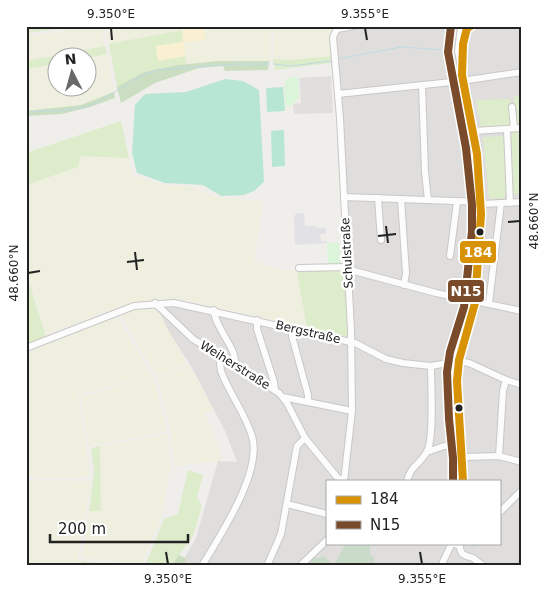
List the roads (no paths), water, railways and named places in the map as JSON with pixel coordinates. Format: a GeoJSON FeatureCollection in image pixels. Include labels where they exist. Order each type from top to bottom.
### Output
{"type":"FeatureCollection","features":[{"type":"Feature","properties":{"kind":"street"},"geometry":{"type":"LineString","coordinates":[[336,28],[354,26]]}},
{"type":"Feature","properties":{"kind":"street"},"geometry":{"type":"LineString","coordinates":[[463,480],[464,457],[457,390],[459,361],[473,315],[482,232],[482,203],[478,159],[458,51],[465,27]]}},
{"type":"Feature","properties":{"kind":"street","name":"Schulstraße"},"geometry":{"type":"LineString","coordinates":[[336,28],[334,34],[335,62],[351,342],[352,410],[344,480]]}},
{"type":"Feature","properties":{"kind":"street"},"geometry":{"type":"LineString","coordinates":[[338,94],[463,81],[522,72]]}},
{"type":"Feature","properties":{"kind":"street"},"geometry":{"type":"LineString","coordinates":[[422,85],[425,172],[428,200]]}},
{"type":"Feature","properties":{"kind":"street"},"geometry":{"type":"LineString","coordinates":[[510,203],[510,128],[512,107]]}},
{"type":"Feature","properties":{"kind":"street"},"geometry":{"type":"LineString","coordinates":[[473,131],[522,128]]}},
{"type":"Feature","properties":{"kind":"street"},"geometry":{"type":"LineString","coordinates":[[344,197],[482,203],[522,202]]}},
{"type":"Feature","properties":{"kind":"street"},"geometry":{"type":"LineString","coordinates":[[378,198],[381,240]]}},
{"type":"Feature","properties":{"kind":"street"},"geometry":{"type":"LineString","coordinates":[[401,199],[406,273],[404,285]]}},
{"type":"Feature","properties":{"kind":"street"},"geometry":{"type":"LineString","coordinates":[[450,256],[457,202]]}},
{"type":"Feature","properties":{"kind":"street"},"geometry":{"type":"LineString","coordinates":[[489,304],[501,203]]}},
{"type":"Feature","properties":{"kind":"street"},"geometry":{"type":"LineString","coordinates":[[299,268],[348,267],[354,271],[404,285],[522,311]]}},
{"type":"Feature","properties":{"kind":"street","name":"Bergstraße"},"geometry":{"type":"LineString","coordinates":[[26,348],[116,312],[134,306],[155,303],[180,304],[214,310],[351,342],[390,360],[409,364],[431,366],[459,361]]}},
{"type":"Feature","properties":{"kind":"street","name":"Weiherstraße"},"geometry":{"type":"LineString","coordinates":[[155,303],[193,339],[275,390],[283,397],[305,438],[337,477],[342,480]]}},
{"type":"Feature","properties":{"kind":"street"},"geometry":{"type":"LineString","coordinates":[[214,310],[216,321],[235,358],[235,365]]}},
{"type":"Feature","properties":{"kind":"street"},"geometry":{"type":"LineString","coordinates":[[257,320],[257,329],[275,390]]}},
{"type":"Feature","properties":{"kind":"street"},"geometry":{"type":"LineString","coordinates":[[292,328],[292,336],[308,395],[308,402]]}},
{"type":"Feature","properties":{"kind":"street"},"geometry":{"type":"LineString","coordinates":[[202,566],[243,493],[250,475],[254,447],[250,429],[221,371],[220,363],[223,358]]}},
{"type":"Feature","properties":{"kind":"street"},"geometry":{"type":"LineString","coordinates":[[459,361],[474,365],[506,380],[522,385]]}},
{"type":"Feature","properties":{"kind":"street"},"geometry":{"type":"LineString","coordinates":[[407,480],[413,467],[427,452],[431,441],[431,366]]}},
{"type":"Feature","properties":{"kind":"street"},"geometry":{"type":"LineString","coordinates":[[499,456],[503,391],[506,380]]}},
{"type":"Feature","properties":{"kind":"street"},"geometry":{"type":"LineString","coordinates":[[283,397],[352,410]]}},
{"type":"Feature","properties":{"kind":"street"},"geometry":{"type":"LineString","coordinates":[[267,566],[281,534],[297,446],[305,438]]}},
{"type":"Feature","properties":{"kind":"street"},"geometry":{"type":"LineString","coordinates":[[427,452],[444,446],[462,445]]}},
{"type":"Feature","properties":{"kind":"street"},"geometry":{"type":"LineString","coordinates":[[464,457],[499,456],[522,462]]}},
{"type":"Feature","properties":{"kind":"street"},"geometry":{"type":"LineString","coordinates":[[500,512],[522,490]]}},
{"type":"Feature","properties":{"kind":"street"},"geometry":{"type":"LineString","coordinates":[[287,504],[326,514]]}},
{"type":"Feature","properties":{"kind":"street"},"geometry":{"type":"LineString","coordinates":[[300,566],[326,541]]}},
{"type":"Feature","properties":{"kind":"street"},"geometry":{"type":"LineString","coordinates":[[441,566],[452,544]]}},
{"type":"Feature","properties":{"kind":"street"},"geometry":{"type":"LineString","coordinates":[[455,544],[460,546],[461,553],[465,557],[472,558],[484,566]]}},
{"type":"Feature","properties":{"kind":"street"},"geometry":{"type":"LineString","coordinates":[[519,566],[522,563]]}},
{"type":"Feature","properties":{"kind":"waterway"},"geometry":{"type":"LineString","coordinates":[[338,59],[401,47],[444,50],[450,48]]}},
{"type":"Feature","properties":{"kind":"waterway"},"geometry":{"type":"LineString","coordinates":[[273,64],[291,66],[331,61]]}},
{"type":"Feature","properties":{"kind":"waterway"},"geometry":{"type":"LineString","coordinates":[[26,112],[85,107],[104,99],[139,77],[158,70],[235,64],[269,64]]}},
{"type":"Feature","properties":{"kind":"waterway"},"geometry":{"type":"LineString","coordinates":[[471,548],[477,544]]}}]}
